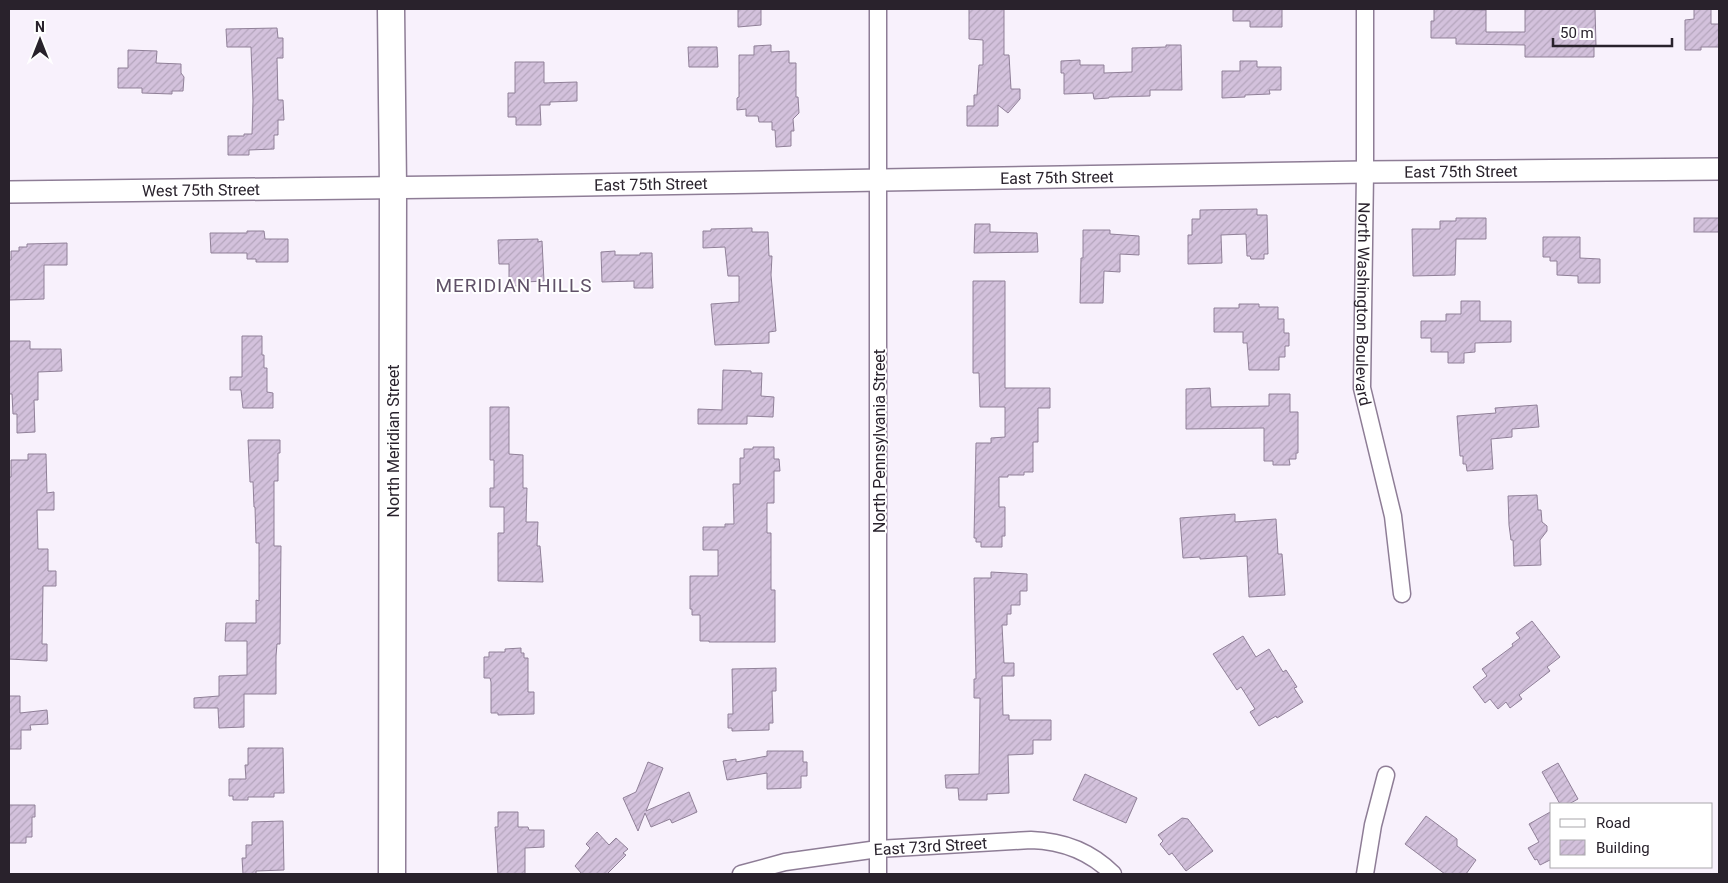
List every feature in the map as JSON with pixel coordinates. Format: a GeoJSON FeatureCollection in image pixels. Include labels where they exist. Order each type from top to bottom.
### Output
{"type":"FeatureCollection","features":[{"type":"Feature","properties":{"kind":"main road","name":"North Meridian Street"},"geometry":{"type":"LineString","coordinates":[[391,9],[393,187],[392,874]]}},
{"type":"Feature","properties":{"kind":"street","name":"North Pennsylvania Street"},"geometry":{"type":"LineString","coordinates":[[878,9],[878,874]]}},
{"type":"Feature","properties":{"kind":"street","name":"North Washington Boulevard"},"geometry":{"type":"LineString","coordinates":[[1365,9],[1366,172],[1362,388],[1393,516],[1402,594]]}},
{"type":"Feature","properties":{"kind":"street","name":"East 75th Street"},"geometry":{"type":"LineString","coordinates":[[393,187],[1366,172],[1719,169]]}},
{"type":"Feature","properties":{"kind":"street","name":"West 75th Street"},"geometry":{"type":"LineString","coordinates":[[9,192],[393,187]]}},
{"type":"Feature","properties":{"kind":"street"},"geometry":{"type":"LineString","coordinates":[[1366,874],[1373,825],[1386,775]]}},
{"type":"Feature","properties":{"kind":"street","name":"East 73rd Street"},"geometry":{"type":"LineString","coordinates":[[741,874],[785,862],[878,849],[1041,840],[1067,845],[1084,852],[1113,874]]}},
{"type":"Feature","properties":{"kind":"building"},"geometry":{"type":"Polygon","coordinates":[[[738,9],[761,9],[761,25],[738,27],[738,9]]]}},
{"type":"Feature","properties":{"kind":"building"},"geometry":{"type":"Polygon","coordinates":[[[969,9],[1004,9],[1004,55],[1009,55],[1011,89],[1020,89],[1020,99],[1008,113],[998,105],[998,126],[967,126],[967,106],[974,106],[974,95],[977,95],[979,65],[983,65],[983,40],[969,39],[969,9]]]}},
{"type":"Feature","properties":{"kind":"building"},"geometry":{"type":"Polygon","coordinates":[[[1233,9],[1282,9],[1282,27],[1250,27],[1250,21],[1233,21],[1233,9]]]}},
{"type":"Feature","properties":{"kind":"building"},"geometry":{"type":"Polygon","coordinates":[[[1434,9],[1486,10],[1486,32],[1525,32],[1525,9],[1595,9],[1596,46],[1594,46],[1594,57],[1525,57],[1525,45],[1456,44],[1456,38],[1431,38],[1431,21],[1434,21],[1434,9]]]}},
{"type":"Feature","properties":{"kind":"building"},"geometry":{"type":"Polygon","coordinates":[[[1694,9],[1711,9],[1711,24],[1719,24],[1719,47],[1701,47],[1701,50],[1685,50],[1685,20],[1694,19],[1694,9]]]}},
{"type":"Feature","properties":{"kind":"building"},"geometry":{"type":"Polygon","coordinates":[[[277,28],[278,38],[283,38],[283,58],[277,58],[278,100],[283,100],[284,120],[278,120],[278,135],[274,135],[274,149],[249,150],[249,155],[228,155],[228,136],[252,134],[253,101],[251,47],[227,47],[226,29],[277,28]]]}},
{"type":"Feature","properties":{"kind":"building"},"geometry":{"type":"Polygon","coordinates":[[[771,45],[771,52],[789,51],[789,63],[796,63],[796,97],[798,97],[799,113],[793,119],[794,131],[791,131],[791,146],[776,147],[775,130],[772,130],[772,122],[759,122],[758,116],[746,116],[746,109],[737,110],[737,98],[739,97],[739,55],[754,55],[754,46],[771,45]]]}},
{"type":"Feature","properties":{"kind":"building"},"geometry":{"type":"Polygon","coordinates":[[[1166,45],[1181,45],[1182,90],[1150,90],[1150,96],[1094,99],[1093,93],[1064,94],[1064,73],[1061,73],[1061,61],[1080,60],[1080,65],[1104,65],[1104,73],[1132,72],[1132,48],[1166,47],[1166,45]]]}},
{"type":"Feature","properties":{"kind":"building"},"geometry":{"type":"Polygon","coordinates":[[[688,47],[717,47],[718,67],[689,67],[688,47]]]}},
{"type":"Feature","properties":{"kind":"building"},"geometry":{"type":"Polygon","coordinates":[[[128,50],[157,51],[156,63],[181,64],[181,73],[184,77],[183,91],[172,91],[172,94],[142,93],[142,88],[118,88],[118,68],[128,68],[128,50]]]}},
{"type":"Feature","properties":{"kind":"building"},"geometry":{"type":"Polygon","coordinates":[[[1240,61],[1257,61],[1257,67],[1281,67],[1281,90],[1269,90],[1270,94],[1222,98],[1222,71],[1240,71],[1240,61]]]}},
{"type":"Feature","properties":{"kind":"building"},"geometry":{"type":"Polygon","coordinates":[[[515,62],[544,62],[544,83],[577,82],[577,101],[550,102],[550,105],[540,105],[541,125],[516,125],[516,117],[508,117],[508,93],[515,93],[515,62]]]}},
{"type":"Feature","properties":{"kind":"building"},"geometry":{"type":"Polygon","coordinates":[[[1257,209],[1257,215],[1267,215],[1268,254],[1264,254],[1264,259],[1251,259],[1250,256],[1247,256],[1246,234],[1221,235],[1222,263],[1188,264],[1188,235],[1192,235],[1192,219],[1200,219],[1200,210],[1257,209]]]}},
{"type":"Feature","properties":{"kind":"building"},"geometry":{"type":"Polygon","coordinates":[[[1456,218],[1486,218],[1486,239],[1456,239],[1455,275],[1413,276],[1412,229],[1440,229],[1440,221],[1456,221],[1456,218]]]}},
{"type":"Feature","properties":{"kind":"building"},"geometry":{"type":"Polygon","coordinates":[[[1694,218],[1719,218],[1719,232],[1694,232],[1694,218]]]}},
{"type":"Feature","properties":{"kind":"building"},"geometry":{"type":"Polygon","coordinates":[[[975,224],[990,224],[990,232],[1037,233],[1038,252],[974,253],[975,224]]]}},
{"type":"Feature","properties":{"kind":"building"},"geometry":{"type":"Polygon","coordinates":[[[752,228],[752,232],[768,232],[769,256],[772,256],[771,275],[776,331],[769,332],[769,343],[715,345],[711,304],[739,302],[739,276],[728,276],[725,247],[703,248],[703,231],[711,231],[711,229],[752,228]]]}},
{"type":"Feature","properties":{"kind":"building"},"geometry":{"type":"Polygon","coordinates":[[[1083,230],[1110,230],[1110,234],[1139,236],[1139,255],[1120,254],[1120,272],[1104,271],[1103,303],[1080,303],[1083,230]]]}},
{"type":"Feature","properties":{"kind":"building"},"geometry":{"type":"Polygon","coordinates":[[[247,231],[264,231],[265,239],[288,239],[288,262],[256,262],[256,259],[247,259],[247,253],[211,253],[210,233],[247,233],[247,231]]]}},
{"type":"Feature","properties":{"kind":"building"},"geometry":{"type":"Polygon","coordinates":[[[1543,237],[1580,237],[1580,258],[1600,259],[1600,283],[1578,283],[1578,276],[1557,275],[1557,261],[1550,261],[1550,257],[1543,257],[1543,237]]]}},
{"type":"Feature","properties":{"kind":"building"},"geometry":{"type":"Polygon","coordinates":[[[538,239],[538,242],[542,241],[544,281],[525,282],[525,286],[509,286],[509,264],[499,264],[498,240],[538,239]]]}},
{"type":"Feature","properties":{"kind":"building"},"geometry":{"type":"Polygon","coordinates":[[[67,243],[67,265],[44,265],[44,299],[9,300],[9,260],[11,260],[11,251],[19,251],[19,247],[27,247],[27,244],[67,243]]]}},
{"type":"Feature","properties":{"kind":"building"},"geometry":{"type":"Polygon","coordinates":[[[615,251],[615,255],[652,253],[653,288],[634,288],[634,281],[602,282],[601,252],[615,251]]]}},
{"type":"Feature","properties":{"kind":"building"},"geometry":{"type":"Polygon","coordinates":[[[973,281],[1005,281],[1005,388],[1050,388],[1050,408],[1038,408],[1038,442],[1033,442],[1033,472],[1024,472],[1024,475],[999,477],[999,507],[1005,507],[1005,536],[1002,536],[1002,547],[981,547],[981,542],[976,542],[976,538],[974,538],[976,443],[991,443],[991,438],[1005,437],[1005,407],[980,407],[979,373],[973,373],[973,281]]]}},
{"type":"Feature","properties":{"kind":"building"},"geometry":{"type":"Polygon","coordinates":[[[1461,301],[1480,301],[1480,321],[1511,321],[1511,342],[1475,343],[1475,352],[1464,353],[1464,363],[1448,363],[1448,352],[1431,352],[1431,338],[1421,338],[1421,321],[1446,321],[1446,314],[1461,314],[1461,301]]]}},
{"type":"Feature","properties":{"kind":"building"},"geometry":{"type":"Polygon","coordinates":[[[1239,304],[1259,304],[1259,307],[1278,307],[1278,319],[1284,319],[1284,333],[1289,333],[1289,346],[1285,346],[1285,357],[1279,357],[1279,370],[1249,370],[1247,343],[1243,343],[1243,332],[1214,332],[1214,308],[1239,308],[1239,304]]]}},
{"type":"Feature","properties":{"kind":"building"},"geometry":{"type":"Polygon","coordinates":[[[242,336],[262,336],[264,368],[267,368],[267,392],[273,393],[273,408],[243,408],[241,390],[230,390],[230,377],[242,377],[242,336]]]}},
{"type":"Feature","properties":{"kind":"building"},"geometry":{"type":"Polygon","coordinates":[[[9,341],[30,341],[30,349],[61,349],[62,371],[38,372],[38,400],[34,400],[35,432],[17,433],[17,414],[13,414],[12,394],[9,394],[9,341]]]}},
{"type":"Feature","properties":{"kind":"building"},"geometry":{"type":"Polygon","coordinates":[[[723,370],[762,373],[761,396],[774,397],[773,417],[747,416],[747,424],[698,424],[698,409],[722,410],[723,370]]]}},
{"type":"Feature","properties":{"kind":"building"},"geometry":{"type":"Polygon","coordinates":[[[1210,388],[1211,407],[1269,406],[1269,394],[1290,394],[1290,412],[1298,412],[1298,453],[1296,453],[1296,459],[1289,459],[1290,465],[1273,465],[1273,461],[1264,461],[1264,428],[1186,429],[1186,389],[1210,388]]]}},
{"type":"Feature","properties":{"kind":"building"},"geometry":{"type":"Polygon","coordinates":[[[1537,405],[1539,427],[1512,429],[1512,437],[1491,439],[1493,469],[1467,471],[1466,464],[1463,464],[1463,456],[1460,456],[1457,416],[1496,413],[1495,408],[1537,405]]]}},
{"type":"Feature","properties":{"kind":"building"},"geometry":{"type":"Polygon","coordinates":[[[490,407],[509,407],[509,454],[523,455],[523,488],[527,488],[526,522],[538,522],[537,546],[540,546],[543,582],[498,581],[498,533],[504,533],[504,507],[490,507],[490,488],[494,488],[494,460],[490,460],[490,407]]]}},
{"type":"Feature","properties":{"kind":"building"},"geometry":{"type":"Polygon","coordinates":[[[248,440],[280,440],[278,481],[274,481],[274,546],[281,546],[280,644],[277,644],[276,656],[276,694],[244,694],[244,727],[219,728],[218,708],[194,708],[194,698],[219,696],[219,676],[247,675],[247,641],[225,641],[226,623],[256,623],[256,600],[259,601],[259,543],[256,543],[255,507],[253,482],[250,482],[248,440]]]}},
{"type":"Feature","properties":{"kind":"building"},"geometry":{"type":"Polygon","coordinates":[[[753,447],[774,447],[774,459],[779,459],[780,471],[774,471],[774,503],[767,503],[767,533],[771,533],[771,590],[775,590],[775,642],[700,641],[700,615],[692,615],[692,609],[690,609],[690,576],[718,576],[718,550],[703,550],[703,527],[725,527],[725,524],[734,524],[733,484],[740,484],[740,458],[744,458],[744,449],[753,449],[753,447]]]}},
{"type":"Feature","properties":{"kind":"building"},"geometry":{"type":"Polygon","coordinates":[[[28,454],[46,454],[47,493],[54,492],[54,510],[37,510],[38,549],[48,549],[48,571],[56,571],[56,586],[43,586],[42,644],[47,644],[47,661],[9,659],[9,477],[11,477],[11,460],[28,460],[28,454]]]}},
{"type":"Feature","properties":{"kind":"building"},"geometry":{"type":"Polygon","coordinates":[[[1537,495],[1538,510],[1541,510],[1542,522],[1547,526],[1547,531],[1540,540],[1541,565],[1514,566],[1508,496],[1537,495]]]}},
{"type":"Feature","properties":{"kind":"building"},"geometry":{"type":"Polygon","coordinates":[[[1235,514],[1235,522],[1276,519],[1278,554],[1282,554],[1285,595],[1249,597],[1247,556],[1200,559],[1200,557],[1183,558],[1180,518],[1235,514]]]}},
{"type":"Feature","properties":{"kind":"building"},"geometry":{"type":"Polygon","coordinates":[[[991,572],[1027,574],[1027,591],[1020,591],[1020,605],[1011,605],[1011,614],[1007,614],[1007,625],[1002,625],[1004,663],[1014,663],[1014,676],[1002,676],[1003,715],[1009,715],[1009,720],[1051,720],[1051,740],[1033,740],[1033,754],[1008,755],[1009,793],[987,794],[987,800],[959,800],[958,788],[946,788],[945,775],[979,774],[980,698],[974,698],[974,679],[976,679],[974,578],[991,578],[991,572]]]}},
{"type":"Feature","properties":{"kind":"building"},"geometry":{"type":"Polygon","coordinates":[[[1532,621],[1560,657],[1547,667],[1550,671],[1519,695],[1522,699],[1510,708],[1506,702],[1498,709],[1490,699],[1485,703],[1473,687],[1487,676],[1482,669],[1513,646],[1512,644],[1520,638],[1516,633],[1532,621]]]}},
{"type":"Feature","properties":{"kind":"building"},"geometry":{"type":"Polygon","coordinates":[[[1243,636],[1256,657],[1269,649],[1283,672],[1286,670],[1297,687],[1294,688],[1303,702],[1277,718],[1276,716],[1259,726],[1250,712],[1255,709],[1241,687],[1237,690],[1213,654],[1243,636]]]}},
{"type":"Feature","properties":{"kind":"building"},"geometry":{"type":"Polygon","coordinates":[[[521,648],[524,658],[528,658],[528,692],[534,692],[534,714],[498,715],[498,713],[491,713],[491,682],[490,678],[484,678],[484,657],[489,657],[489,652],[505,652],[505,649],[521,648]]]}},
{"type":"Feature","properties":{"kind":"building"},"geometry":{"type":"Polygon","coordinates":[[[776,668],[776,691],[772,691],[773,723],[769,723],[769,730],[732,731],[732,728],[728,728],[728,714],[733,714],[732,669],[776,668]]]}},
{"type":"Feature","properties":{"kind":"building"},"geometry":{"type":"Polygon","coordinates":[[[9,696],[20,696],[20,713],[47,710],[48,724],[30,725],[31,730],[21,730],[21,749],[9,749],[9,696]]]}},
{"type":"Feature","properties":{"kind":"building"},"geometry":{"type":"Polygon","coordinates":[[[248,748],[283,748],[284,793],[274,793],[274,797],[248,797],[248,800],[233,800],[233,796],[229,796],[229,779],[246,779],[245,765],[248,765],[248,748]]]}},
{"type":"Feature","properties":{"kind":"building"},"geometry":{"type":"Polygon","coordinates":[[[767,751],[803,751],[803,762],[807,762],[807,776],[801,776],[801,788],[767,789],[767,773],[727,780],[723,761],[736,759],[736,762],[767,756],[767,751]]]}},
{"type":"Feature","properties":{"kind":"building"},"geometry":{"type":"Polygon","coordinates":[[[648,762],[663,768],[646,811],[689,792],[697,812],[672,823],[670,819],[651,827],[645,813],[638,831],[623,798],[636,792],[648,762]]]}},
{"type":"Feature","properties":{"kind":"building"},"geometry":{"type":"Polygon","coordinates":[[[1558,763],[1578,799],[1571,803],[1559,803],[1542,772],[1558,763]]]}},
{"type":"Feature","properties":{"kind":"building"},"geometry":{"type":"Polygon","coordinates":[[[1085,774],[1137,798],[1126,823],[1073,800],[1085,774]]]}},
{"type":"Feature","properties":{"kind":"building"},"geometry":{"type":"Polygon","coordinates":[[[9,805],[35,805],[35,817],[32,817],[32,837],[26,837],[26,843],[9,843],[9,805]]]}},
{"type":"Feature","properties":{"kind":"building"},"geometry":{"type":"Polygon","coordinates":[[[498,812],[518,812],[518,827],[528,827],[529,830],[544,830],[544,847],[525,848],[525,874],[498,874],[495,827],[498,827],[498,812]]]}},
{"type":"Feature","properties":{"kind":"building"},"geometry":{"type":"Polygon","coordinates":[[[1550,812],[1550,860],[1540,865],[1528,848],[1539,842],[1529,824],[1550,812]]]}},
{"type":"Feature","properties":{"kind":"building"},"geometry":{"type":"Polygon","coordinates":[[[1426,816],[1457,839],[1457,846],[1476,860],[1466,874],[1445,874],[1405,844],[1426,816]]]}},
{"type":"Feature","properties":{"kind":"building"},"geometry":{"type":"Polygon","coordinates":[[[1182,818],[1188,819],[1213,851],[1186,871],[1172,853],[1169,855],[1160,844],[1163,841],[1158,835],[1182,818]]]}},
{"type":"Feature","properties":{"kind":"building"},"geometry":{"type":"Polygon","coordinates":[[[283,821],[284,870],[256,871],[256,874],[243,874],[242,858],[246,858],[246,845],[252,845],[252,822],[283,821]]]}},
{"type":"Feature","properties":{"kind":"building"},"geometry":{"type":"Polygon","coordinates":[[[597,832],[609,845],[616,838],[628,849],[623,853],[626,855],[607,874],[582,874],[575,866],[590,848],[586,844],[597,832]]]}},
{"type":"Feature","properties":{"kind":"district","name":"MERIDIAN HILLS"},"geometry":{"type":"Point","coordinates":[514,285]}}]}
